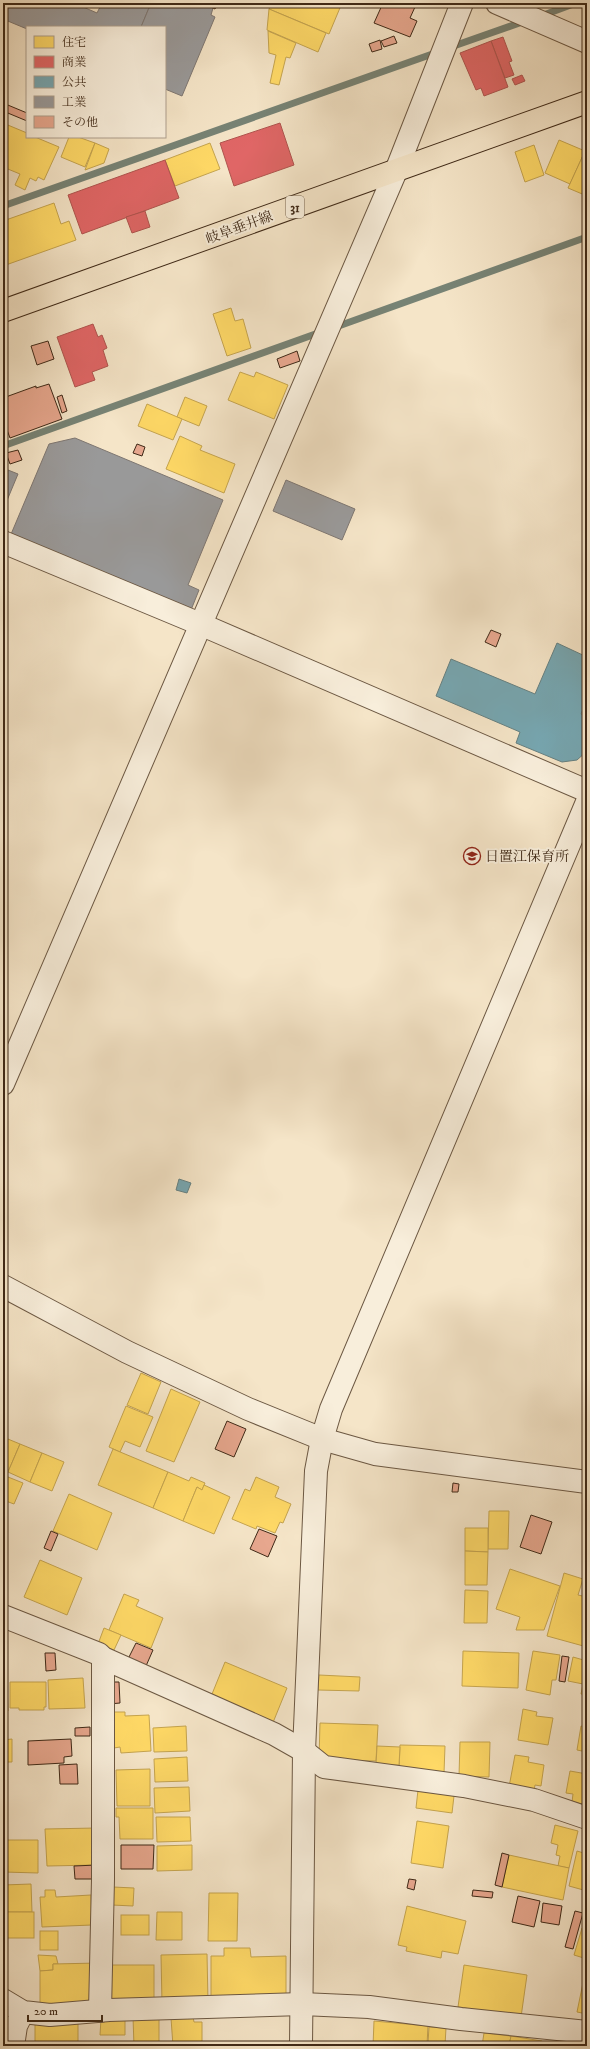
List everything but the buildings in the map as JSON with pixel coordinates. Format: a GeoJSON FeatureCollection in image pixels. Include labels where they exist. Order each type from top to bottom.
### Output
{"type":"FeatureCollection","features":[{"type":"Feature","properties":{"kind":"main road","name":"岐阜垂井線"},"geometry":{"type":"LineString","coordinates":[[3,311],[587,102]]}},
{"type":"Feature","properties":{"kind":"street"},"geometry":{"type":"LineString","coordinates":[[3,1084],[396,171],[462,3]]}},
{"type":"Feature","properties":{"kind":"street"},"geometry":{"type":"LineString","coordinates":[[497,3],[587,42]]}},
{"type":"Feature","properties":{"kind":"street"},"geometry":{"type":"LineString","coordinates":[[3,542],[200,624],[587,790]]}},
{"type":"Feature","properties":{"kind":"street"},"geometry":{"type":"LineString","coordinates":[[301,2046],[304,1752],[316,1471],[322,1439],[331,1409],[587,802]]}},
{"type":"Feature","properties":{"kind":"street"},"geometry":{"type":"LineString","coordinates":[[3,1286],[127,1352],[248,1409],[322,1439],[375,1454],[587,1482]]}},
{"type":"Feature","properties":{"kind":"street"},"geometry":{"type":"LineString","coordinates":[[3,1616],[99,1654],[103,1658],[274,1734],[304,1752],[324,1767],[464,1786],[534,1800],[587,1818]]}},
{"type":"Feature","properties":{"kind":"street"},"geometry":{"type":"LineString","coordinates":[[100,2011],[103,1879],[103,1658]]}},
{"type":"Feature","properties":{"kind":"street"},"geometry":{"type":"LineString","coordinates":[[3,2000],[23,2012],[50,2015],[100,2011],[302,2004],[369,2007],[461,2019],[587,2032]]}},
{"type":"Feature","properties":{"kind":"street"},"geometry":{"type":"LineString","coordinates":[[13,2046],[16,2026],[23,2012]]}},
{"type":"Feature","properties":{"kind":"waterway"},"geometry":{"type":"LineString","coordinates":[[541,16],[576,3]]}},
{"type":"Feature","properties":{"kind":"waterway"},"geometry":{"type":"LineString","coordinates":[[448,48],[525,21]]}},
{"type":"Feature","properties":{"kind":"waterway"},"geometry":{"type":"LineString","coordinates":[[3,206],[438,52]]}},
{"type":"Feature","properties":{"kind":"waterway"},"geometry":{"type":"LineString","coordinates":[[333,328],[587,237]]}},
{"type":"Feature","properties":{"kind":"waterway"},"geometry":{"type":"LineString","coordinates":[[3,446],[321,332]]}},
{"type":"Feature","properties":{"kind":"place","name":"日置江保育所"},"geometry":{"type":"Point","coordinates":[472,856]}}]}
